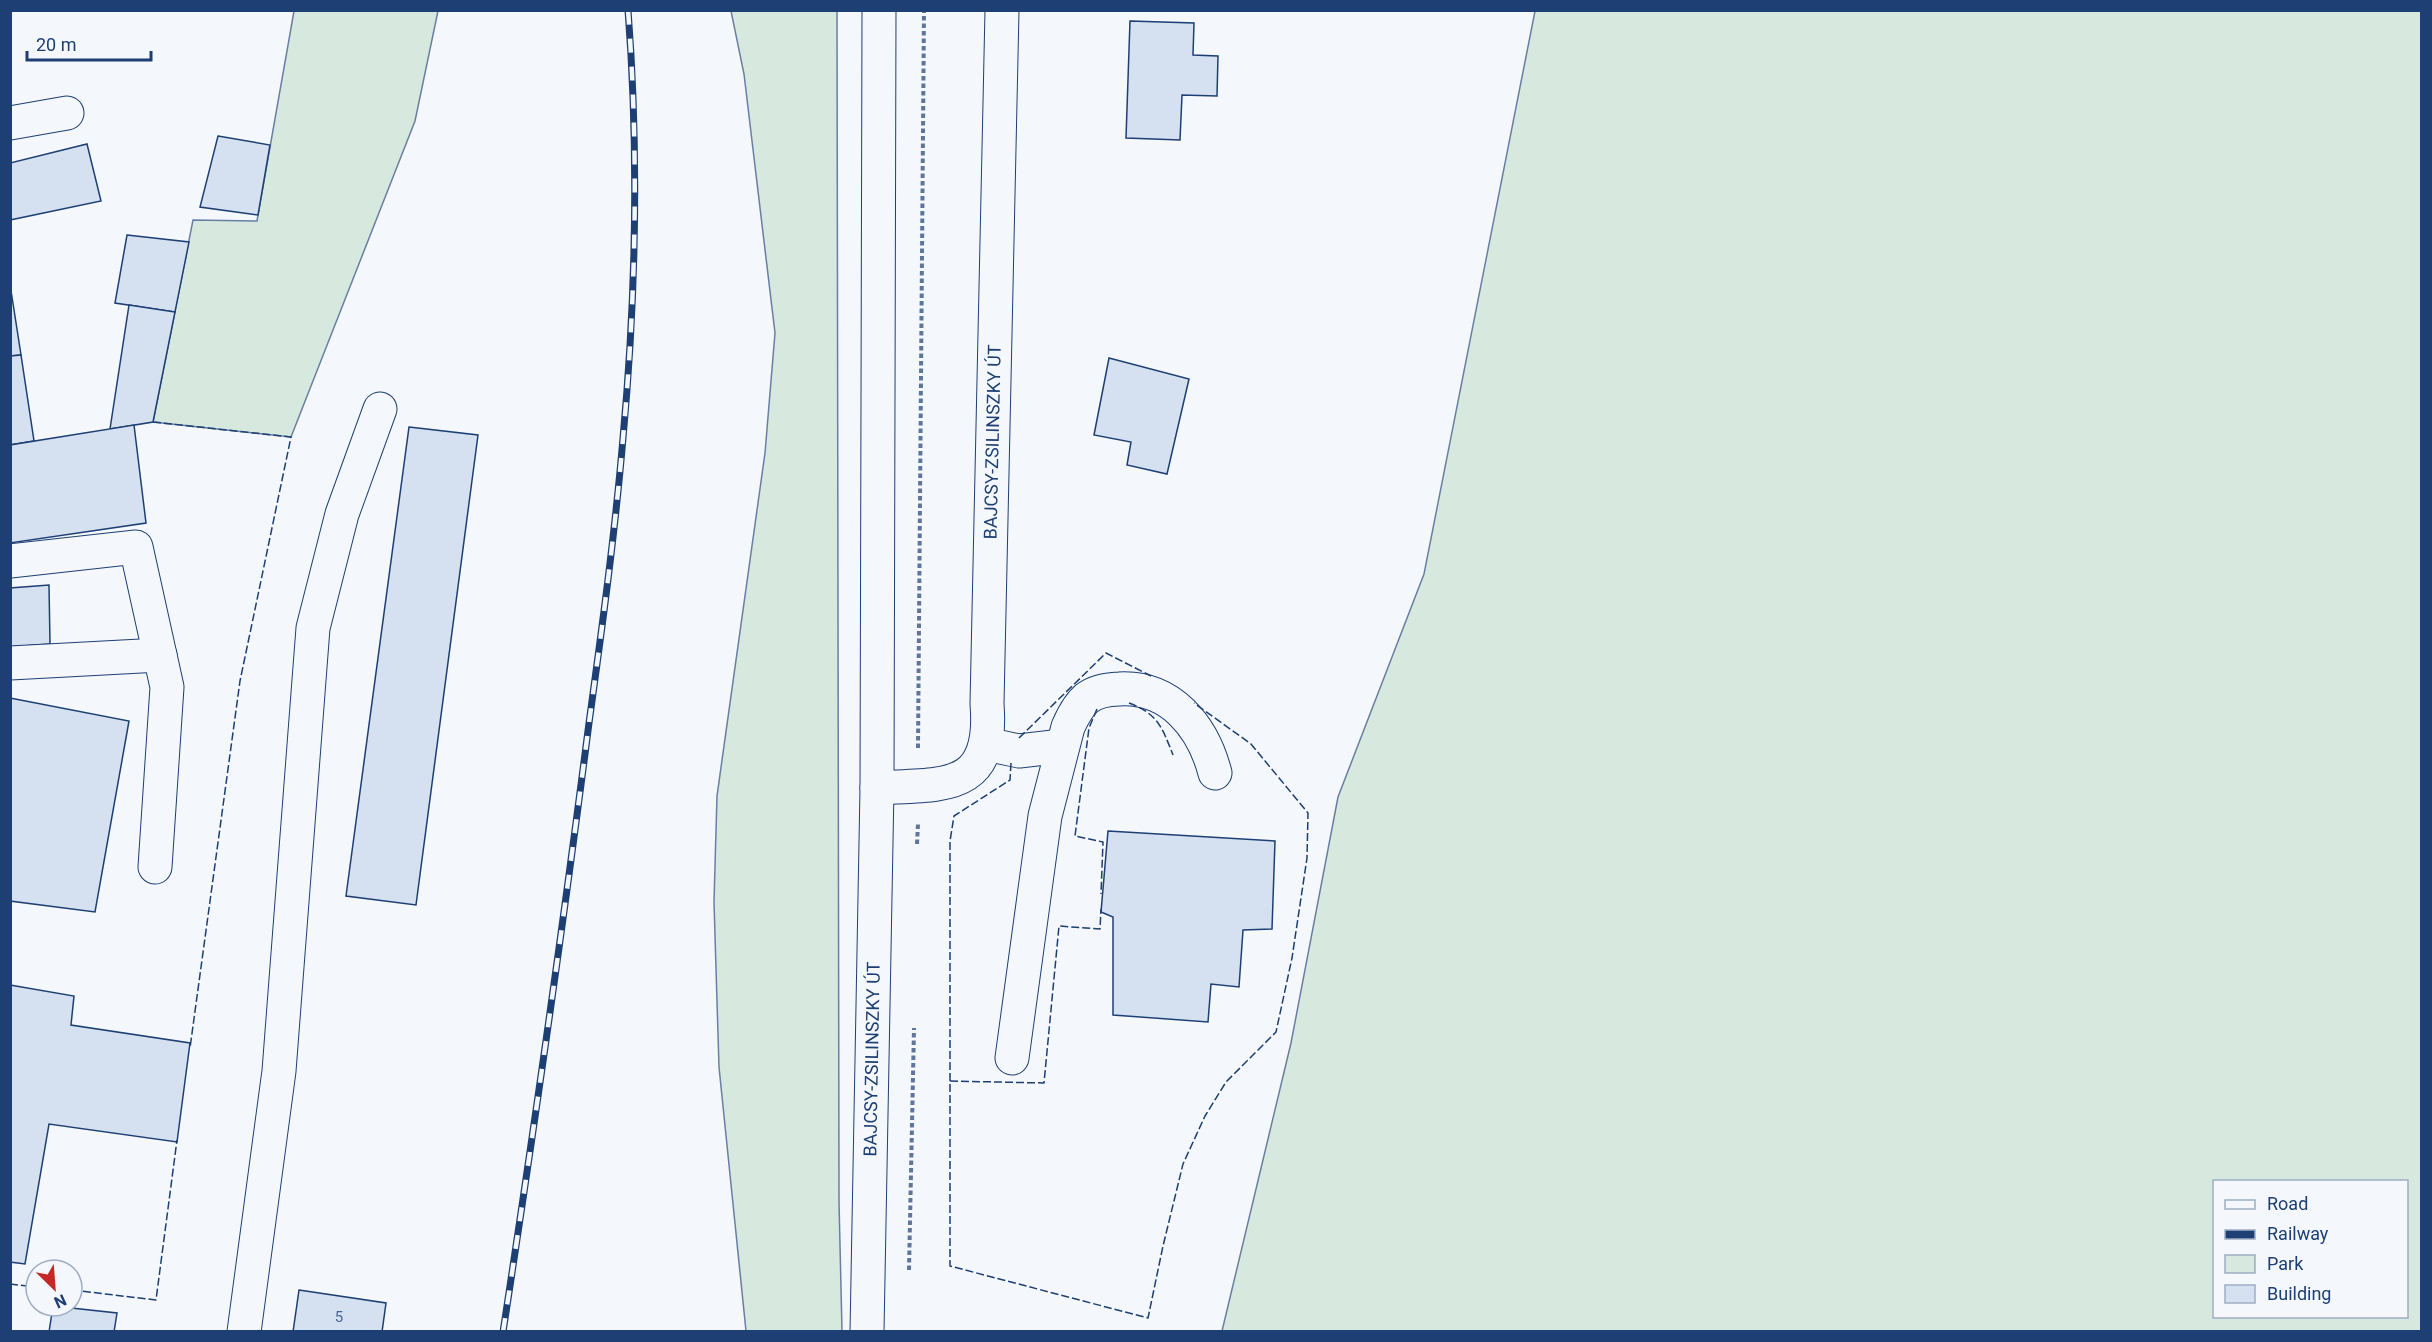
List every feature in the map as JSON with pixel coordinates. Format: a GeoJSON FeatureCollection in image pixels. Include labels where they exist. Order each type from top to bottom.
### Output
{"type":"FeatureCollection","features":[{"type":"Feature","properties":{"kind":"main road","name":"BAJCSY-ZSILINSZKY ÚT"},"geometry":{"type":"LineString","coordinates":[[867,1332],[877,788],[879,10]]}},
{"type":"Feature","properties":{"kind":"main road","name":"BAJCSY-ZSILINSZKY ÚT"},"geometry":{"type":"LineString","coordinates":[[987,744],[1002,10]]}},
{"type":"Feature","properties":{"kind":"main road"},"geometry":{"type":"LineString","coordinates":[[10,123],[67,113]]}},
{"type":"Feature","properties":{"kind":"main road"},"geometry":{"type":"LineString","coordinates":[[244,1332],[279,1071],[313,628],[342,514],[380,409]]}},
{"type":"Feature","properties":{"kind":"main road"},"geometry":{"type":"LineString","coordinates":[[10,561],[136,547],[167,687],[155,867]]}},
{"type":"Feature","properties":{"kind":"main road"},"geometry":{"type":"LineString","coordinates":[[10,663],[160,655]]}},
{"type":"Feature","properties":{"kind":"main road"},"geometry":{"type":"LineString","coordinates":[[1012,1058],[1045,816],[1062,746],[1074,714],[1093,693],[1113,689],[1139,688],[1168,700],[1188,718],[1203,741],[1215,773]]}},
{"type":"Feature","properties":{"kind":"main road"},"geometry":{"type":"LineString","coordinates":[[877,788],[944,784],[962,776],[975,766],[987,744],[1019,751],[1062,746]]}},
{"type":"Feature","properties":{"kind":"green space"},"geometry":{"type":"Polygon","coordinates":[[[294,11],[438,11],[415,121],[291,437],[153,422],[193,220],[257,221],[294,11]]]}},
{"type":"Feature","properties":{"kind":"green space"},"geometry":{"type":"Polygon","coordinates":[[[731,11],[837,11],[839,1202],[842,1331],[746,1331],[719,1067],[714,902],[717,796],[765,453],[775,333],[744,74],[731,11]]]}},
{"type":"Feature","properties":{"kind":"green space"},"geometry":{"type":"Polygon","coordinates":[[[1535,11],[2421,11],[2421,1331],[1222,1331],[1291,1043],[1338,797],[1424,574],[1535,11]]]}},
{"type":"Feature","properties":{"kind":"building"},"geometry":{"type":"Polygon","coordinates":[[[1130,21],[1194,23],[1193,55],[1218,56],[1217,96],[1182,95],[1180,140],[1126,138],[1130,21]]]}},
{"type":"Feature","properties":{"kind":"building"},"geometry":{"type":"Polygon","coordinates":[[[218,136],[270,145],[258,215],[200,207],[218,136]]]}},
{"type":"Feature","properties":{"kind":"building"},"geometry":{"type":"Polygon","coordinates":[[[87,144],[101,201],[10,220],[10,163],[87,144]]]}},
{"type":"Feature","properties":{"kind":"building"},"geometry":{"type":"Polygon","coordinates":[[[127,235],[189,242],[175,312],[115,303],[127,235]]]}},
{"type":"Feature","properties":{"kind":"building"},"geometry":{"type":"Polygon","coordinates":[[[10,284],[21,355],[10,356],[10,284]]]}},
{"type":"Feature","properties":{"kind":"building"},"geometry":{"type":"Polygon","coordinates":[[[129,305],[175,312],[153,422],[110,429],[129,305]]]}},
{"type":"Feature","properties":{"kind":"building"},"geometry":{"type":"Polygon","coordinates":[[[21,355],[34,441],[10,445],[10,356],[21,355]]]}},
{"type":"Feature","properties":{"kind":"building"},"geometry":{"type":"Polygon","coordinates":[[[1109,358],[1189,379],[1167,474],[1127,465],[1131,442],[1094,435],[1109,358]]]}},
{"type":"Feature","properties":{"kind":"building"},"geometry":{"type":"Polygon","coordinates":[[[134,425],[146,523],[10,543],[10,445],[134,425]]]}},
{"type":"Feature","properties":{"kind":"building"},"geometry":{"type":"Polygon","coordinates":[[[409,427],[478,435],[416,905],[346,896],[409,427]]]}},
{"type":"Feature","properties":{"kind":"building"},"geometry":{"type":"Polygon","coordinates":[[[49,585],[50,644],[10,647],[10,588],[49,585]]]}},
{"type":"Feature","properties":{"kind":"building"},"geometry":{"type":"Polygon","coordinates":[[[10,698],[129,721],[95,912],[10,901],[10,698]]]}},
{"type":"Feature","properties":{"kind":"building"},"geometry":{"type":"Polygon","coordinates":[[[1108,831],[1275,841],[1272,929],[1243,930],[1239,987],[1211,984],[1208,1022],[1113,1015],[1113,917],[1101,912],[1108,831]]]}},
{"type":"Feature","properties":{"kind":"building"},"geometry":{"type":"Polygon","coordinates":[[[10,985],[74,996],[71,1025],[190,1043],[177,1142],[49,1124],[26,1258],[24,1258],[24,1264],[10,1262],[10,985]]]}},
{"type":"Feature","properties":{"kind":"building"},"geometry":{"type":"Polygon","coordinates":[[[299,1290],[386,1303],[382,1332],[293,1332],[299,1290]]]}},
{"type":"Feature","properties":{"kind":"building"},"geometry":{"type":"Polygon","coordinates":[[[84,1309],[117,1313],[114,1332],[49,1332],[51,1318],[84,1318],[84,1309]]]}},
{"type":"Feature","properties":{"kind":"railway"},"geometry":{"type":"LineString","coordinates":[[503,1332],[569,875],[620,474],[631,331],[635,171],[628,10]]}},
{"type":"Feature","properties":{"kind":"fence"},"geometry":{"type":"LineString","coordinates":[[153,422],[291,437],[240,681],[190,1048]]}},
{"type":"Feature","properties":{"kind":"fence"},"geometry":{"type":"LineString","coordinates":[[1019,738],[1106,653],[1151,676]]}},
{"type":"Feature","properties":{"kind":"fence"},"geometry":{"type":"LineString","coordinates":[[1129,703],[1153,717],[1166,737],[1173,755]]}},
{"type":"Feature","properties":{"kind":"fence"},"geometry":{"type":"LineString","coordinates":[[1011,763],[1010,780],[954,816],[950,841],[950,1266],[1148,1318],[1183,1164],[1205,1116],[1226,1082],[1276,1032],[1292,958],[1307,858],[1308,813],[1251,744],[1194,703]]}},
{"type":"Feature","properties":{"kind":"fence"},"geometry":{"type":"LineString","coordinates":[[1097,709],[1089,728],[1075,836],[1103,842],[1101,894]]}},
{"type":"Feature","properties":{"kind":"fence"},"geometry":{"type":"LineString","coordinates":[[950,1081],[1044,1083],[1059,926],[1100,929],[1101,909]]}},
{"type":"Feature","properties":{"kind":"fence"},"geometry":{"type":"LineString","coordinates":[[84,1291],[156,1300],[177,1140]]}},
{"type":"Feature","properties":{"kind":"fence"},"geometry":{"type":"LineString","coordinates":[[10,1284],[24,1286]]}}]}
